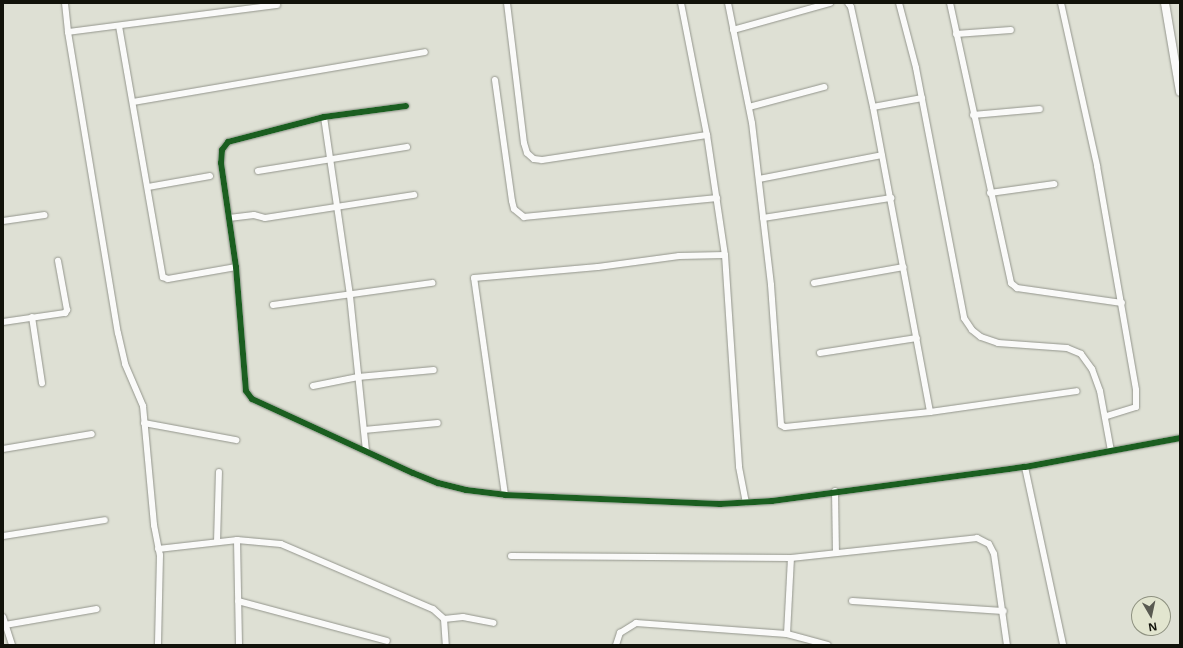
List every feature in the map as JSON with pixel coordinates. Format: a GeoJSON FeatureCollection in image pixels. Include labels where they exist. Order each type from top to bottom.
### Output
{"type":"FeatureCollection","features":[{"type":"Feature","properties":{"kind":"street"},"geometry":{"type":"LineString","coordinates":[[65,3],[68,32],[118,333],[125,364],[143,406],[158,549],[158,645]]}},
{"type":"Feature","properties":{"kind":"street"},"geometry":{"type":"LineString","coordinates":[[507,3],[524,143],[527,153],[534,159],[542,160],[707,135]]}},
{"type":"Feature","properties":{"kind":"street"},"geometry":{"type":"LineString","coordinates":[[681,3],[707,135],[725,255],[739,467],[746,502]]}},
{"type":"Feature","properties":{"kind":"street"},"geometry":{"type":"LineString","coordinates":[[728,3],[749,107],[758,178],[763,218],[781,425],[785,427],[930,412],[1077,391]]}},
{"type":"Feature","properties":{"kind":"street"},"geometry":{"type":"LineString","coordinates":[[733,30],[830,3]]}},
{"type":"Feature","properties":{"kind":"street"},"geometry":{"type":"LineString","coordinates":[[848,3],[851,7],[873,107],[930,412]]}},
{"type":"Feature","properties":{"kind":"street"},"geometry":{"type":"LineString","coordinates":[[899,3],[922,98],[964,318],[972,330],[981,337],[998,343],[1067,348],[1081,354],[1092,370],[1106,416],[1111,451]]}},
{"type":"Feature","properties":{"kind":"street"},"geometry":{"type":"LineString","coordinates":[[950,3],[973,115],[1011,283],[1017,288],[1122,303]]}},
{"type":"Feature","properties":{"kind":"street"},"geometry":{"type":"LineString","coordinates":[[1061,3],[1097,166],[1136,390],[1136,407],[1106,416]]}},
{"type":"Feature","properties":{"kind":"street"},"geometry":{"type":"LineString","coordinates":[[1165,3],[1180,92]]}},
{"type":"Feature","properties":{"kind":"street"},"geometry":{"type":"LineString","coordinates":[[68,32],[277,5]]}},
{"type":"Feature","properties":{"kind":"street"},"geometry":{"type":"LineString","coordinates":[[119,26],[163,277],[168,278],[236,267]]}},
{"type":"Feature","properties":{"kind":"street"},"geometry":{"type":"LineString","coordinates":[[956,34],[1011,30]]}},
{"type":"Feature","properties":{"kind":"street"},"geometry":{"type":"LineString","coordinates":[[133,102],[425,52]]}},
{"type":"Feature","properties":{"kind":"street"},"geometry":{"type":"LineString","coordinates":[[495,80],[512,202],[514,209],[524,217],[716,198]]}},
{"type":"Feature","properties":{"kind":"street"},"geometry":{"type":"LineString","coordinates":[[749,107],[824,87]]}},
{"type":"Feature","properties":{"kind":"street"},"geometry":{"type":"LineString","coordinates":[[873,107],[922,98]]}},
{"type":"Feature","properties":{"kind":"street"},"geometry":{"type":"LineString","coordinates":[[406,106],[324,117],[228,142],[222,150],[221,164],[236,267],[246,391],[252,399],[438,483],[505,495],[597,500],[746,502],[1024,467],[1180,438]]}},
{"type":"Feature","properties":{"kind":"street"},"geometry":{"type":"LineString","coordinates":[[973,115],[1040,109]]}},
{"type":"Feature","properties":{"kind":"street"},"geometry":{"type":"LineString","coordinates":[[324,117],[350,296],[366,451]]}},
{"type":"Feature","properties":{"kind":"street"},"geometry":{"type":"LineString","coordinates":[[258,171],[407,147]]}},
{"type":"Feature","properties":{"kind":"street"},"geometry":{"type":"LineString","coordinates":[[758,178],[882,155]]}},
{"type":"Feature","properties":{"kind":"street"},"geometry":{"type":"LineString","coordinates":[[148,187],[210,176]]}},
{"type":"Feature","properties":{"kind":"street"},"geometry":{"type":"LineString","coordinates":[[990,193],[1054,184]]}},
{"type":"Feature","properties":{"kind":"street"},"geometry":{"type":"LineString","coordinates":[[229,218],[254,215],[265,218],[338,208],[414,195]]}},
{"type":"Feature","properties":{"kind":"street"},"geometry":{"type":"LineString","coordinates":[[763,218],[891,198]]}},
{"type":"Feature","properties":{"kind":"street"},"geometry":{"type":"LineString","coordinates":[[3,221],[45,215]]}},
{"type":"Feature","properties":{"kind":"street"},"geometry":{"type":"LineString","coordinates":[[505,495],[474,278],[598,267],[678,256],[725,255]]}},
{"type":"Feature","properties":{"kind":"street"},"geometry":{"type":"LineString","coordinates":[[3,314],[4,322],[65,313],[68,310],[58,261]]}},
{"type":"Feature","properties":{"kind":"street"},"geometry":{"type":"LineString","coordinates":[[814,282],[904,267]]}},
{"type":"Feature","properties":{"kind":"street"},"geometry":{"type":"LineString","coordinates":[[273,305],[350,296],[432,283]]}},
{"type":"Feature","properties":{"kind":"street"},"geometry":{"type":"LineString","coordinates":[[32,317],[42,383]]}},
{"type":"Feature","properties":{"kind":"street"},"geometry":{"type":"LineString","coordinates":[[820,353],[917,338]]}},
{"type":"Feature","properties":{"kind":"street"},"geometry":{"type":"LineString","coordinates":[[313,386],[358,377],[434,370]]}},
{"type":"Feature","properties":{"kind":"street"},"geometry":{"type":"LineString","coordinates":[[144,423],[236,440]]}},
{"type":"Feature","properties":{"kind":"street"},"geometry":{"type":"LineString","coordinates":[[364,430],[438,423]]}},
{"type":"Feature","properties":{"kind":"street"},"geometry":{"type":"LineString","coordinates":[[3,449],[92,434]]}},
{"type":"Feature","properties":{"kind":"street"},"geometry":{"type":"LineString","coordinates":[[1024,467],[1063,645]]}},
{"type":"Feature","properties":{"kind":"street"},"geometry":{"type":"LineString","coordinates":[[217,542],[219,472]]}},
{"type":"Feature","properties":{"kind":"street"},"geometry":{"type":"LineString","coordinates":[[835,491],[836,553]]}},
{"type":"Feature","properties":{"kind":"street"},"geometry":{"type":"LineString","coordinates":[[3,536],[105,520]]}},
{"type":"Feature","properties":{"kind":"street"},"geometry":{"type":"LineString","coordinates":[[512,556],[791,558],[977,538],[989,544],[994,554],[1004,611],[1007,645]]}},
{"type":"Feature","properties":{"kind":"street"},"geometry":{"type":"LineString","coordinates":[[158,549],[237,540],[281,544],[433,609],[444,619],[446,645]]}},
{"type":"Feature","properties":{"kind":"street"},"geometry":{"type":"LineString","coordinates":[[237,540],[239,645]]}},
{"type":"Feature","properties":{"kind":"street"},"geometry":{"type":"LineString","coordinates":[[787,634],[791,558]]}},
{"type":"Feature","properties":{"kind":"street"},"geometry":{"type":"LineString","coordinates":[[238,601],[387,641]]}},
{"type":"Feature","properties":{"kind":"street"},"geometry":{"type":"LineString","coordinates":[[852,602],[1004,611]]}},
{"type":"Feature","properties":{"kind":"street"},"geometry":{"type":"LineString","coordinates":[[5,625],[97,609]]}},
{"type":"Feature","properties":{"kind":"street"},"geometry":{"type":"LineString","coordinates":[[3,617],[12,645]]}},
{"type":"Feature","properties":{"kind":"street"},"geometry":{"type":"LineString","coordinates":[[444,619],[463,617],[493,623]]}},
{"type":"Feature","properties":{"kind":"street"},"geometry":{"type":"LineString","coordinates":[[616,645],[620,633],[636,623],[787,634],[828,645]]}},
{"type":"Feature","properties":{"kind":"cycle path"},"geometry":{"type":"LineString","coordinates":[[406,106],[324,117],[228,142],[222,150],[221,163],[236,267],[246,391],[252,399],[413,473],[438,483],[466,490],[505,495],[720,504],[772,501],[1025,467],[1180,438]]}}]}
